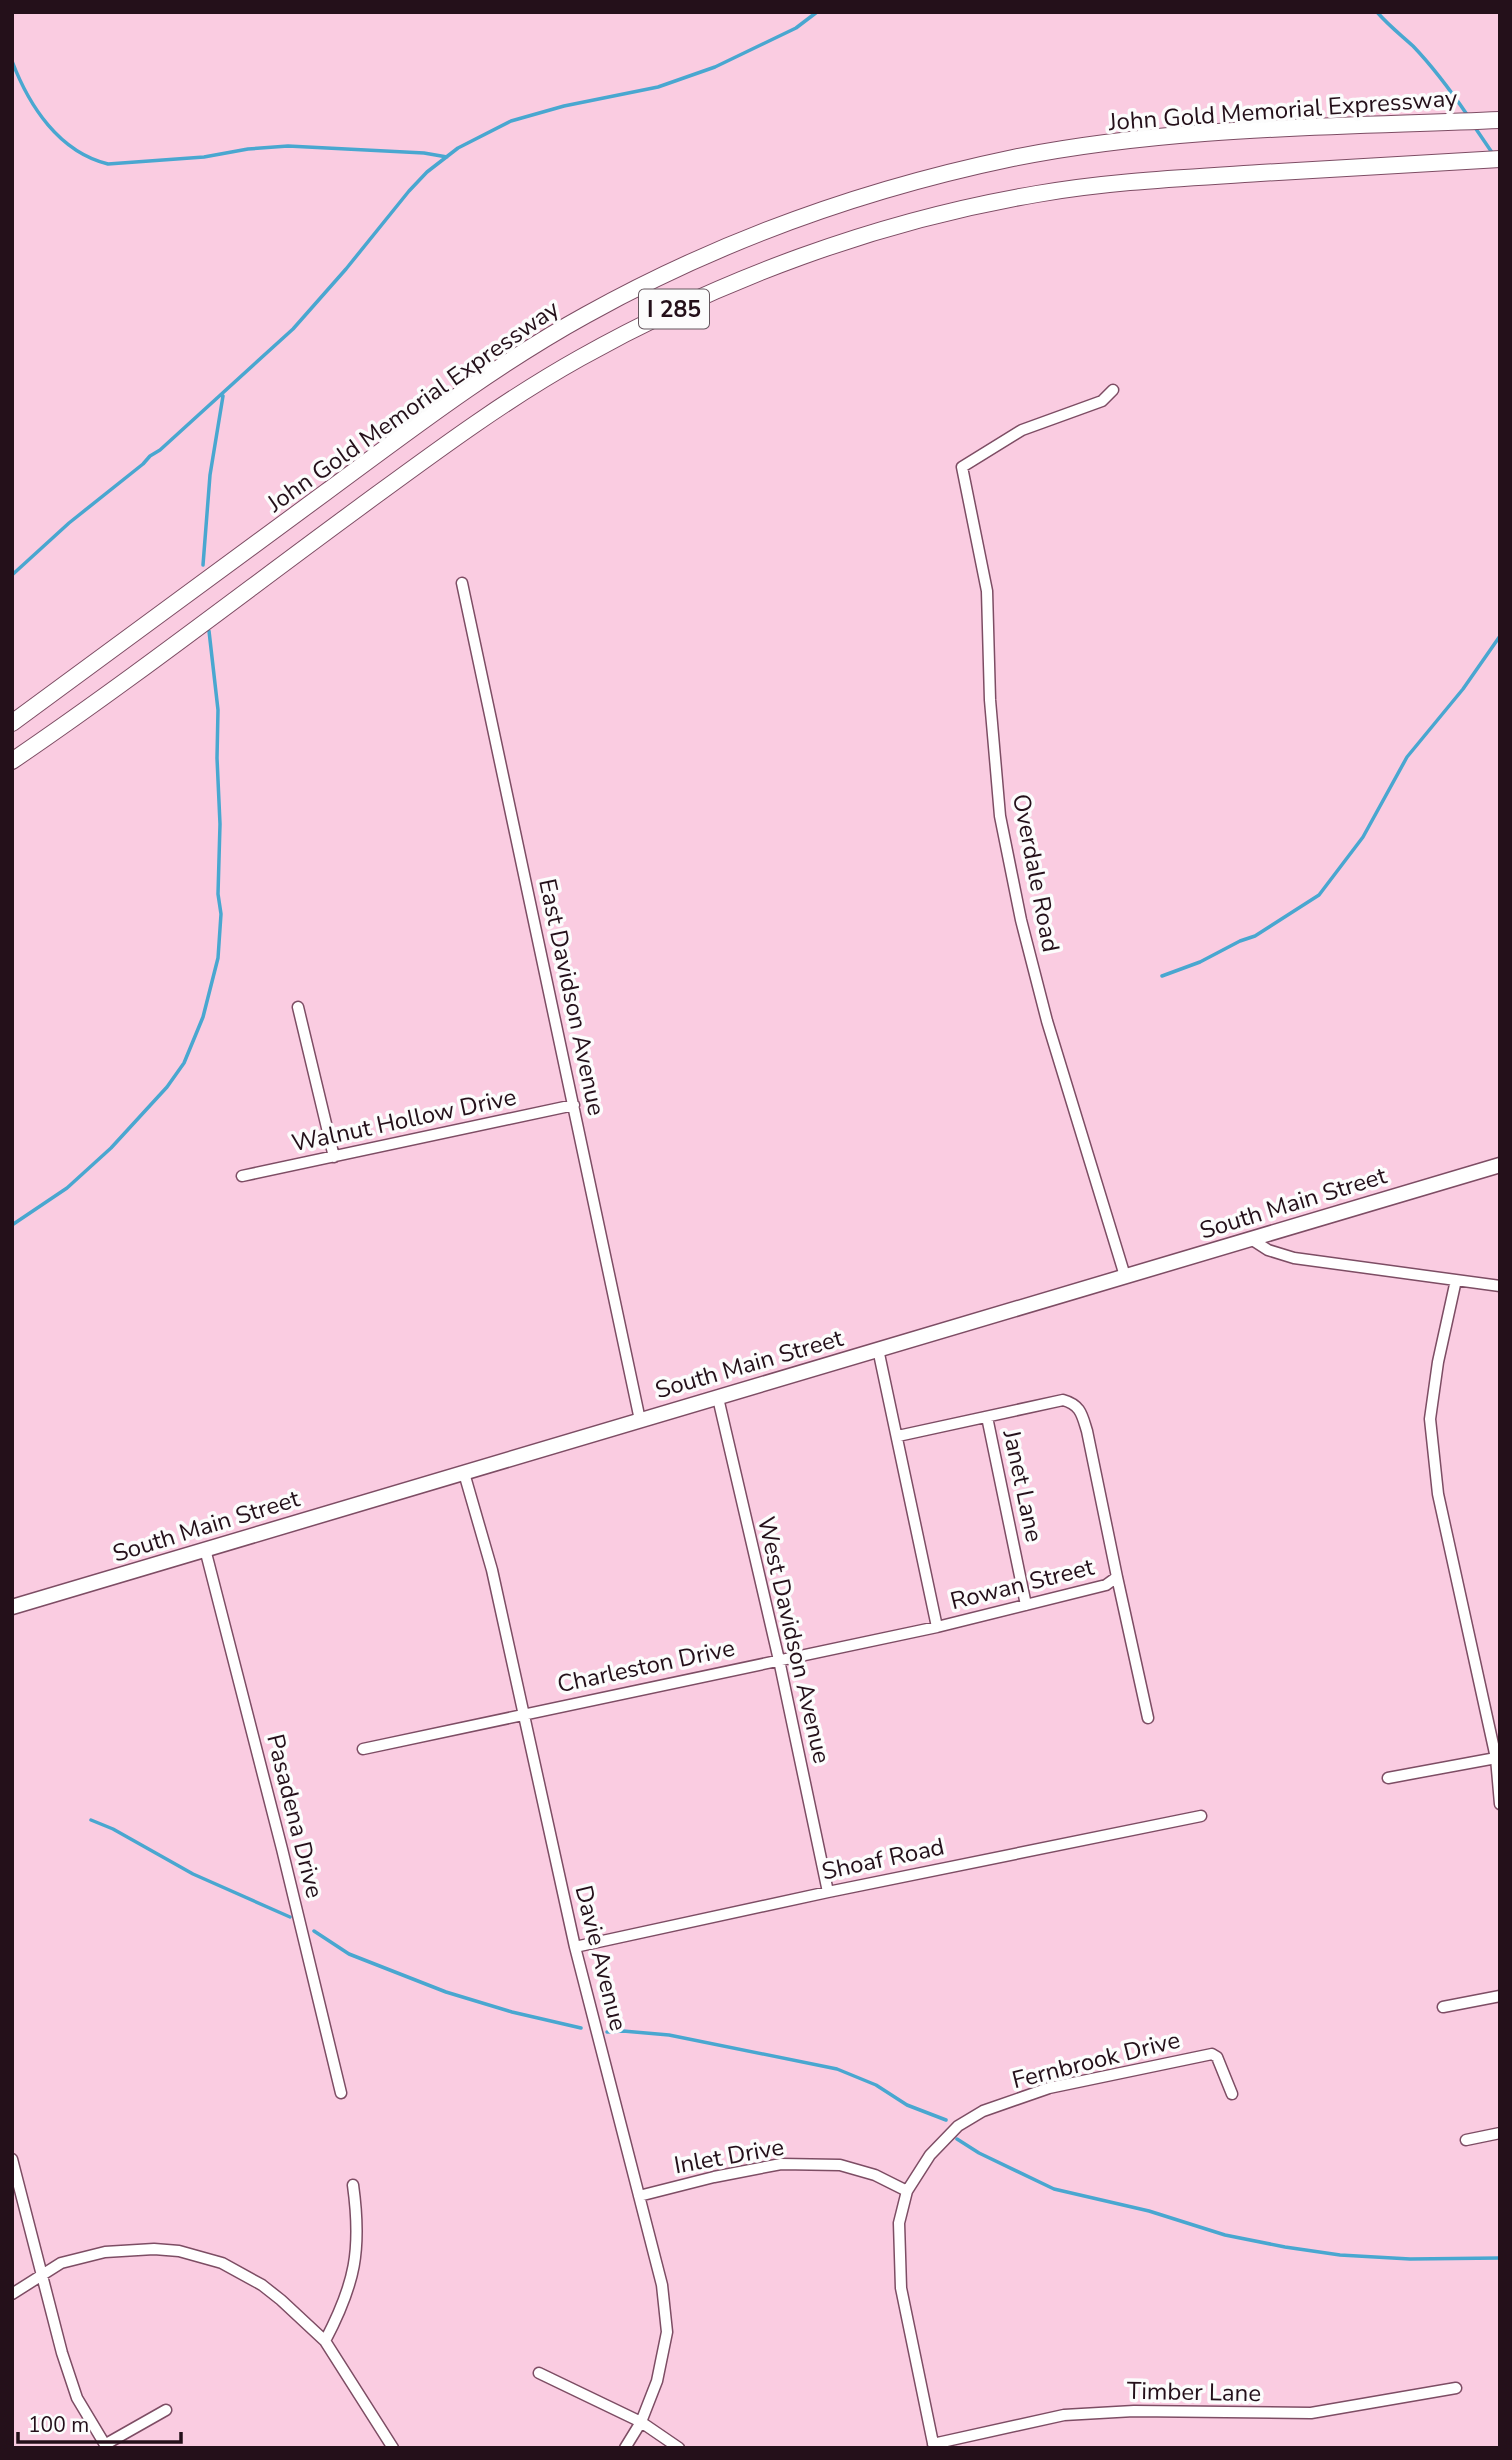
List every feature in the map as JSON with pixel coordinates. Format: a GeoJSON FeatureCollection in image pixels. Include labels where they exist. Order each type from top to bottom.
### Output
{"type":"FeatureCollection","features":[{"type":"Feature","properties":{"kind":"highway","name":"John Gold Memorial Expressway"},"geometry":{"type":"LineString","coordinates":[[12,723],[366,462],[510,360],[662,275],[741,240],[825,208],[907,184],[1015,158],[1116,142],[1222,132],[1500,120]]}},
{"type":"Feature","properties":{"kind":"highway","name":"John Gold Memorial Expressway"},"geometry":{"type":"LineString","coordinates":[[12,761],[496,410],[577,360],[663,314],[754,274],[848,240],[943,213],[1038,194],[1135,181],[1500,159]]}},
{"type":"Feature","properties":{"kind":"main road","name":"South Main Street"},"geometry":{"type":"LineString","coordinates":[[12,1607],[1500,1165]]}},
{"type":"Feature","properties":{"kind":"street","name":"Overdale Road"},"geometry":{"type":"LineString","coordinates":[[1113,390],[1102,401],[1022,430],[962,467],[987,591],[990,700],[1000,816],[1021,920],[1048,1021],[1125,1276]]}},
{"type":"Feature","properties":{"kind":"street","name":"East Davidson Avenue"},"geometry":{"type":"LineString","coordinates":[[462,583],[640,1420]]}},
{"type":"Feature","properties":{"kind":"street"},"geometry":{"type":"LineString","coordinates":[[299,1007],[334,1157]]}},
{"type":"Feature","properties":{"kind":"street","name":"Walnut Hollow Drive"},"geometry":{"type":"LineString","coordinates":[[242,1176],[574,1105]]}},
{"type":"Feature","properties":{"kind":"street"},"geometry":{"type":"LineString","coordinates":[[1251,1239],[1268,1250],[1294,1258],[1500,1286]]}},
{"type":"Feature","properties":{"kind":"street"},"geometry":{"type":"LineString","coordinates":[[1456,1280],[1438,1362],[1430,1419],[1438,1494],[1496,1758],[1500,1804]]}},
{"type":"Feature","properties":{"kind":"street","name":"Rowan Street"},"geometry":{"type":"LineString","coordinates":[[878,1349],[937,1627],[1106,1585],[1117,1577],[1090,1444],[1080,1410],[1074,1403],[1063,1400],[898,1436]]}},
{"type":"Feature","properties":{"kind":"street","name":"West Davidson Avenue"},"geometry":{"type":"LineString","coordinates":[[718,1398],[779,1660],[828,1892]]}},
{"type":"Feature","properties":{"kind":"street","name":"Janet Lane"},"geometry":{"type":"LineString","coordinates":[[987,1416],[1026,1605]]}},
{"type":"Feature","properties":{"kind":"street","name":"Davie Avenue"},"geometry":{"type":"LineString","coordinates":[[464,1472],[492,1570],[575,1947],[662,2285],[667,2332],[657,2381],[642,2421],[625,2448]]}},
{"type":"Feature","properties":{"kind":"street","name":"Pasadena Drive"},"geometry":{"type":"LineString","coordinates":[[205,1549],[341,2094]]}},
{"type":"Feature","properties":{"kind":"street"},"geometry":{"type":"LineString","coordinates":[[1117,1577],[1147,1718]]}},
{"type":"Feature","properties":{"kind":"street","name":"Charleston Drive"},"geometry":{"type":"LineString","coordinates":[[363,1749],[937,1627]]}},
{"type":"Feature","properties":{"kind":"street"},"geometry":{"type":"LineString","coordinates":[[1388,1777],[1496,1758]]}},
{"type":"Feature","properties":{"kind":"street","name":"Shoaf Road"},"geometry":{"type":"LineString","coordinates":[[575,1947],[1201,1816]]}},
{"type":"Feature","properties":{"kind":"street"},"geometry":{"type":"LineString","coordinates":[[1443,2007],[1500,1996]]}},
{"type":"Feature","properties":{"kind":"street","name":"Fernbrook Drive"},"geometry":{"type":"LineString","coordinates":[[933,2446],[901,2288],[899,2223],[907,2191],[930,2155],[970,2117],[1049,2088],[1212,2054],[1217,2057],[1232,2094]]}},
{"type":"Feature","properties":{"kind":"street"},"geometry":{"type":"LineString","coordinates":[[1466,2140],[1500,2133]]}},
{"type":"Feature","properties":{"kind":"street"},"geometry":{"type":"LineString","coordinates":[[12,2159],[62,2353],[77,2398],[106,2446],[166,2410]]}},
{"type":"Feature","properties":{"kind":"street","name":"Inlet Drive"},"geometry":{"type":"LineString","coordinates":[[639,2196],[781,2164],[839,2165],[875,2175],[907,2191]]}},
{"type":"Feature","properties":{"kind":"street"},"geometry":{"type":"LineString","coordinates":[[325,2341],[341,2310],[353,2277],[356,2228],[353,2185]]}},
{"type":"Feature","properties":{"kind":"street"},"geometry":{"type":"LineString","coordinates":[[12,2294],[71,2260],[104,2252],[154,2249],[204,2257],[222,2263],[262,2285],[325,2341],[393,2448]]}},
{"type":"Feature","properties":{"kind":"street"},"geometry":{"type":"LineString","coordinates":[[539,2373],[642,2421],[679,2448]]}},
{"type":"Feature","properties":{"kind":"street","name":"Timber Lane"},"geometry":{"type":"LineString","coordinates":[[933,2446],[1030,2421],[1074,2414],[1134,2411],[1311,2413],[1457,2388]]}},
{"type":"Feature","properties":{"kind":"waterway"},"geometry":{"type":"LineString","coordinates":[[12,575],[69,523],[160,450],[293,329],[409,191],[427,172],[458,148],[511,121],[564,106],[658,87],[715,67],[796,28],[817,12]]}},
{"type":"Feature","properties":{"kind":"waterway"},"geometry":{"type":"LineString","coordinates":[[1377,12],[1428,63],[1468,116]]}},
{"type":"Feature","properties":{"kind":"waterway"},"geometry":{"type":"LineString","coordinates":[[12,61],[27,94],[48,125],[75,149],[108,164],[204,157],[248,149],[288,146],[424,153],[447,157]]}},
{"type":"Feature","properties":{"kind":"waterway"},"geometry":{"type":"LineString","coordinates":[[1474,126],[1493,154]]}},
{"type":"Feature","properties":{"kind":"waterway"},"geometry":{"type":"LineString","coordinates":[[203,565],[210,475],[223,396]]}},
{"type":"Feature","properties":{"kind":"waterway"},"geometry":{"type":"LineString","coordinates":[[12,1225],[67,1188],[111,1148],[167,1087],[184,1063],[203,1017],[218,958],[221,914],[218,894],[218,710],[209,631]]}},
{"type":"Feature","properties":{"kind":"waterway"},"geometry":{"type":"LineString","coordinates":[[1162,976],[1200,962],[1255,936],[1319,895],[1363,837],[1407,757],[1463,689],[1500,636]]}},
{"type":"Feature","properties":{"kind":"waterway"},"geometry":{"type":"LineString","coordinates":[[91,1820],[113,1829],[193,1874],[290,1917]]}},
{"type":"Feature","properties":{"kind":"waterway"},"geometry":{"type":"LineString","coordinates":[[314,1931],[349,1954],[446,1992],[512,2012],[581,2028]]}},
{"type":"Feature","properties":{"kind":"waterway"},"geometry":{"type":"LineString","coordinates":[[607,2032],[669,2035],[837,2069],[876,2085],[907,2105],[946,2120]]}},
{"type":"Feature","properties":{"kind":"waterway"},"geometry":{"type":"LineString","coordinates":[[957,2139],[979,2153],[1054,2189],[1149,2211],[1225,2235],[1340,2255],[1410,2259],[1500,2258]]}}]}
